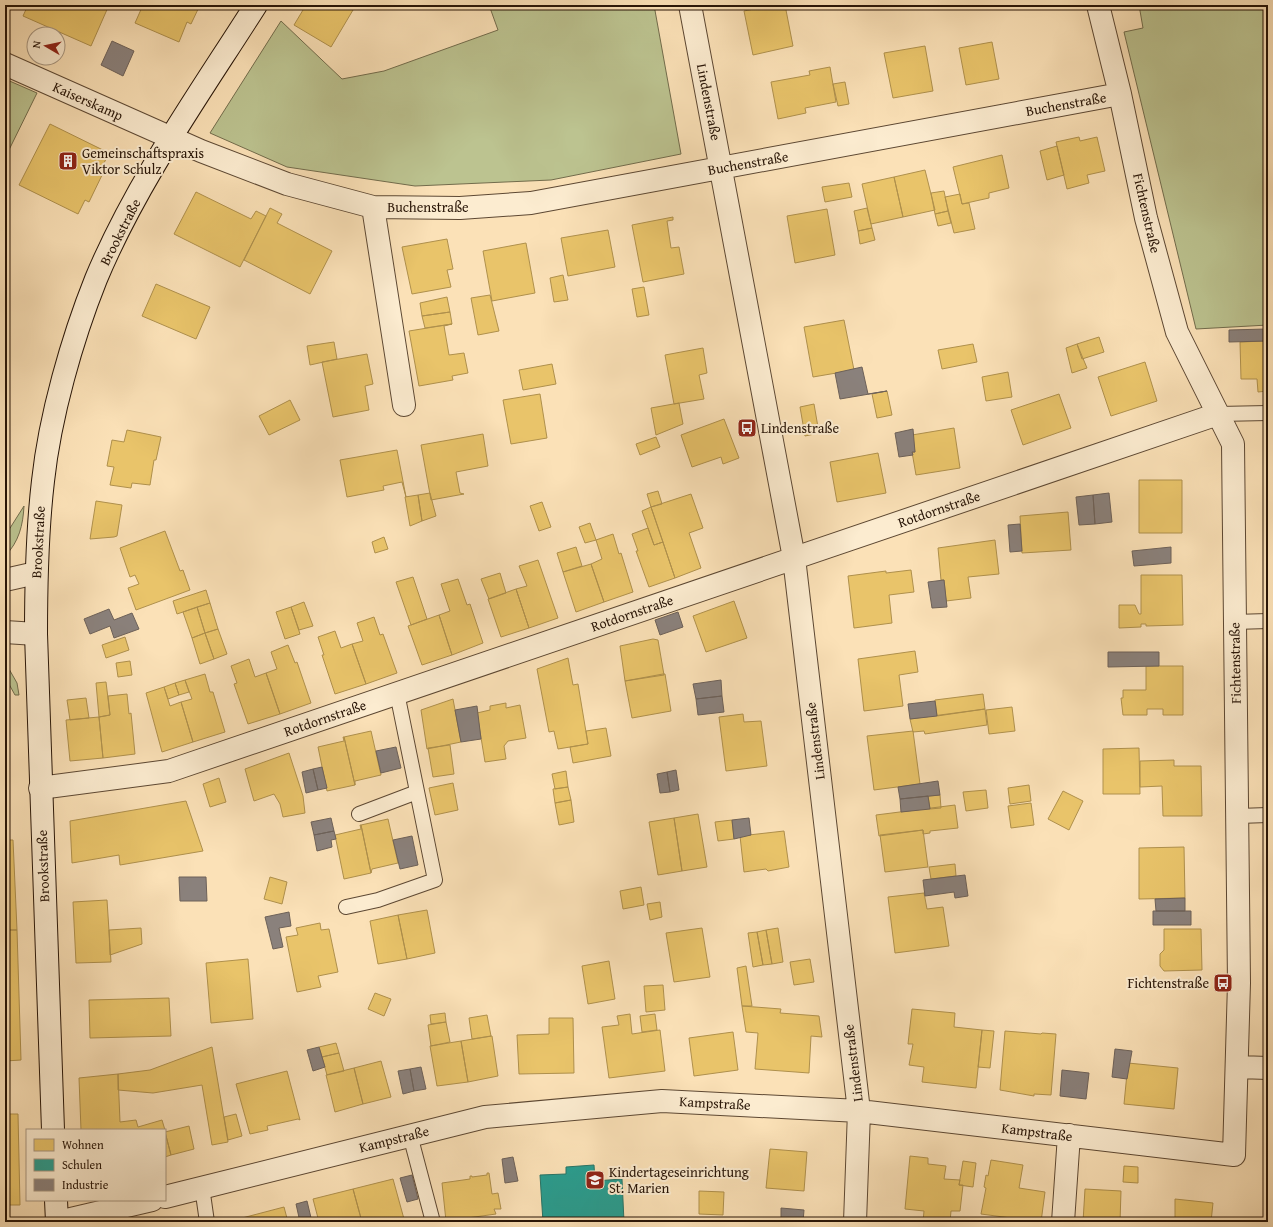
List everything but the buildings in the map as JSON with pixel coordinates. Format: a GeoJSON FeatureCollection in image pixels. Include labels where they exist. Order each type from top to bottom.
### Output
{"type":"FeatureCollection","features":[{"type":"Feature","properties":{"kind":"street","name":"Brookstraße"},"geometry":{"type":"LineString","coordinates":[[53,1129],[40,788],[36,634],[36,573],[43,479],[51,432],[77,331],[96,279],[120,230],[171,138],[256,5]]}},
{"type":"Feature","properties":{"kind":"street","name":"Lindenstraße"},"geometry":{"type":"LineString","coordinates":[[690,5],[794,558],[859,1111],[855,1222]]}},
{"type":"Feature","properties":{"kind":"street","name":"Fichtenstraße"},"geometry":{"type":"LineString","coordinates":[[1098,5],[1120,94],[1146,218],[1177,332],[1233,444],[1239,983],[1238,1067],[1234,1155]]}},
{"type":"Feature","properties":{"kind":"street","name":"Kaiserskamp"},"geometry":{"type":"LineString","coordinates":[[5,64],[171,138]]}},
{"type":"Feature","properties":{"kind":"street","name":"Buchenstraße"},"geometry":{"type":"LineString","coordinates":[[171,138],[287,184],[373,207],[460,208],[531,203],[1120,94]]}},
{"type":"Feature","properties":{"kind":"street","name":"Buchenstraße"},"geometry":{"type":"LineString","coordinates":[[373,207],[404,405]]}},
{"type":"Feature","properties":{"kind":"street","name":"Rotdornstraße"},"geometry":{"type":"LineString","coordinates":[[40,788],[169,771],[1218,414]]}},
{"type":"Feature","properties":{"kind":"street"},"geometry":{"type":"LineString","coordinates":[[5,580],[36,573]]}},
{"type":"Feature","properties":{"kind":"street"},"geometry":{"type":"LineString","coordinates":[[5,632],[36,634]]}},
{"type":"Feature","properties":{"kind":"street"},"geometry":{"type":"LineString","coordinates":[[1238,1067],[1268,1068]]}},
{"type":"Feature","properties":{"kind":"street","name":"Kampstraße"},"geometry":{"type":"LineString","coordinates":[[166,1197],[410,1134],[485,1117],[662,1100],[859,1111],[1234,1155]]}},
{"type":"Feature","properties":{"kind":"street"},"geometry":{"type":"LineString","coordinates":[[1063,1222],[1069,1135]]}},
{"type":"Feature","properties":{"kind":"street"},"geometry":{"type":"LineString","coordinates":[[56,1201],[57,1222],[148,1201]]}},
{"type":"Feature","properties":{"kind":"lane"},"geometry":{"type":"LineString","coordinates":[[1218,414],[1268,413]]}},
{"type":"Feature","properties":{"kind":"lane"},"geometry":{"type":"LineString","coordinates":[[1234,622],[1268,621]]}},
{"type":"Feature","properties":{"kind":"lane"},"geometry":{"type":"LineString","coordinates":[[346,907],[378,900],[435,880],[397,693]]}},
{"type":"Feature","properties":{"kind":"lane"},"geometry":{"type":"LineString","coordinates":[[359,814],[417,792]]}},
{"type":"Feature","properties":{"kind":"lane"},"geometry":{"type":"LineString","coordinates":[[1238,816],[1268,815]]}},
{"type":"Feature","properties":{"kind":"lane"},"geometry":{"type":"LineString","coordinates":[[410,1134],[433,1222]]}},
{"type":"Feature","properties":{"kind":"lane"},"geometry":{"type":"LineString","coordinates":[[202,1187],[207,1222]]}},
{"type":"Feature","properties":{"kind":"green space"},"geometry":{"type":"Polygon","coordinates":[[[489,5],[654,5],[681,154],[551,180],[415,186],[287,167],[210,133],[281,21],[342,79],[384,71],[498,30],[489,5]]]}},
{"type":"Feature","properties":{"kind":"green space"},"geometry":{"type":"Polygon","coordinates":[[[1139,5],[1268,6],[1268,325],[1196,329],[1124,32],[1143,28],[1139,5]]]}},
{"type":"Feature","properties":{"kind":"green space"},"geometry":{"type":"Polygon","coordinates":[[[5,79],[37,93],[5,158],[5,79]]]}},
{"type":"Feature","properties":{"kind":"green space"},"geometry":{"type":"Polygon","coordinates":[[[24,506],[23,520],[17,539],[10,551],[5,556],[5,536],[24,506]]]}},
{"type":"Feature","properties":{"kind":"green space"},"geometry":{"type":"Polygon","coordinates":[[[5,662],[17,683],[19,695],[15,695],[5,677],[5,662]]]}},
{"type":"Feature","properties":{"kind":"place","name":"Gemeinschaftspraxis Viktor Schulz"},"geometry":{"type":"Point","coordinates":[68,161]}},
{"type":"Feature","properties":{"kind":"place","name":"Lindenstraße"},"geometry":{"type":"Point","coordinates":[747,428]}},
{"type":"Feature","properties":{"kind":"place","name":"Fichtenstraße"},"geometry":{"type":"Point","coordinates":[1223,983]}},
{"type":"Feature","properties":{"kind":"place","name":"Kindertageseinrichtung St. Marien"},"geometry":{"type":"Point","coordinates":[595,1180]}}]}
